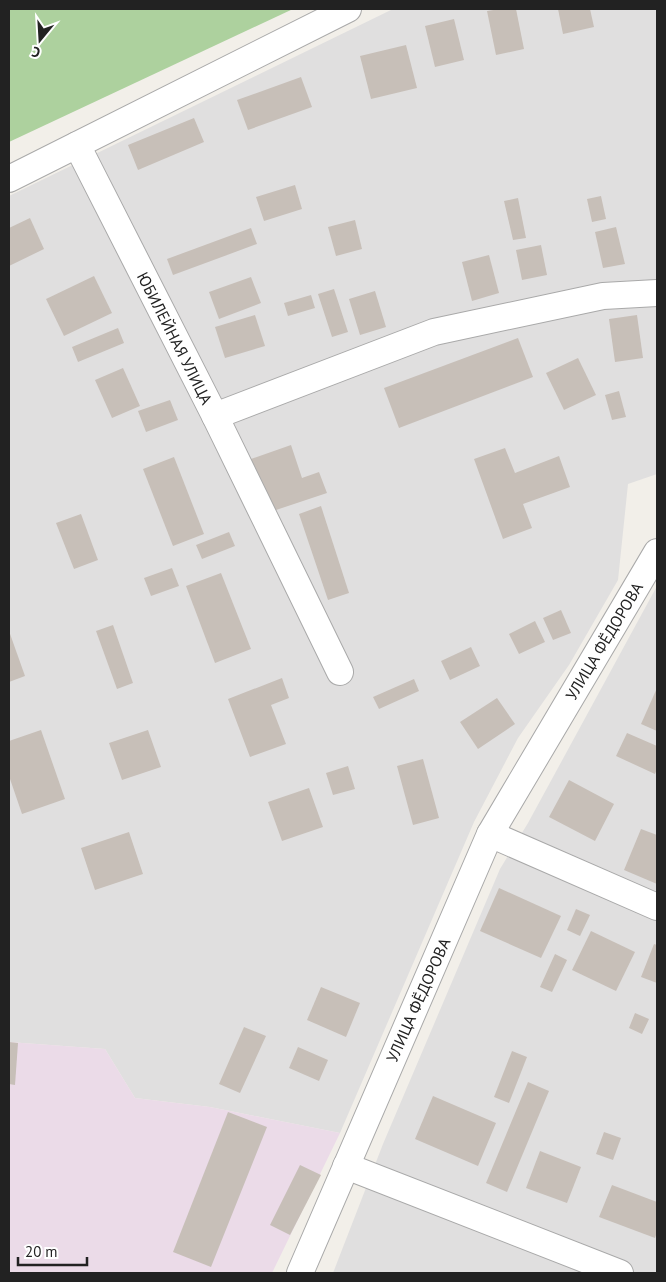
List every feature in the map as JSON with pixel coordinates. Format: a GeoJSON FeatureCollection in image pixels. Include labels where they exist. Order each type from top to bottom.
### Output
{"type":"FeatureCollection","features":[{"type":"Feature","properties":{"kind":"street"},"geometry":{"type":"LineString","coordinates":[[9,179],[348,9]]}},
{"type":"Feature","properties":{"kind":"street","name":"ЮБИЛЕЙНАЯ УЛИЦА"},"geometry":{"type":"LineString","coordinates":[[77,145],[215,416],[434,332],[603,296],[657,292]]}},
{"type":"Feature","properties":{"kind":"street"},"geometry":{"type":"LineString","coordinates":[[215,416],[340,672]]}},
{"type":"Feature","properties":{"kind":"street","name":"УЛИЦА ФЁДОРОВА"},"geometry":{"type":"LineString","coordinates":[[300,1273],[490,834],[657,552]]}},
{"type":"Feature","properties":{"kind":"street"},"geometry":{"type":"LineString","coordinates":[[490,834],[657,907]]}},
{"type":"Feature","properties":{"kind":"street"},"geometry":{"type":"LineString","coordinates":[[346,1166],[620,1273]]}},
{"type":"Feature","properties":{"kind":"shaded area"},"geometry":{"type":"Polygon","coordinates":[[[393,9],[657,9],[657,474],[628,484],[618,580],[569,665],[518,738],[474,822],[340,1133],[210,1107],[135,1098],[105,1049],[9,1042],[9,196],[393,9]]]}},
{"type":"Feature","properties":{"kind":"shaded area"},"geometry":{"type":"Polygon","coordinates":[[[657,586],[657,1273],[333,1273],[383,1144],[500,869],[528,823],[657,586]]]}},
{"type":"Feature","properties":{"kind":"shaded area"},"geometry":{"type":"Polygon","coordinates":[[[9,1042],[105,1049],[135,1098],[210,1107],[340,1133],[272,1273],[9,1273],[9,1042]]]}},
{"type":"Feature","properties":{"kind":"green space"},"geometry":{"type":"Polygon","coordinates":[[[9,9],[293,9],[9,142],[9,9]]]}},
{"type":"Feature","properties":{"kind":"building"},"geometry":{"type":"Polygon","coordinates":[[[516,9],[524,49],[496,55],[487,11],[516,9]]]}},
{"type":"Feature","properties":{"kind":"building"},"geometry":{"type":"Polygon","coordinates":[[[558,9],[590,9],[594,27],[563,34],[558,9]]]}},
{"type":"Feature","properties":{"kind":"building"},"geometry":{"type":"Polygon","coordinates":[[[454,19],[464,60],[435,67],[425,26],[454,19]]]}},
{"type":"Feature","properties":{"kind":"building"},"geometry":{"type":"Polygon","coordinates":[[[406,45],[417,88],[371,99],[360,56],[406,45]]]}},
{"type":"Feature","properties":{"kind":"building"},"geometry":{"type":"Polygon","coordinates":[[[301,77],[312,107],[248,130],[237,100],[301,77]]]}},
{"type":"Feature","properties":{"kind":"building"},"geometry":{"type":"Polygon","coordinates":[[[194,118],[204,142],[138,170],[128,145],[194,118]]]}},
{"type":"Feature","properties":{"kind":"building"},"geometry":{"type":"Polygon","coordinates":[[[295,185],[302,209],[264,221],[256,197],[295,185]]]}},
{"type":"Feature","properties":{"kind":"building"},"geometry":{"type":"Polygon","coordinates":[[[601,196],[606,219],[592,222],[587,199],[601,196]]]}},
{"type":"Feature","properties":{"kind":"building"},"geometry":{"type":"Polygon","coordinates":[[[518,198],[526,238],[513,240],[504,201],[518,198]]]}},
{"type":"Feature","properties":{"kind":"building"},"geometry":{"type":"Polygon","coordinates":[[[30,218],[44,249],[9,266],[9,228],[30,218]]]}},
{"type":"Feature","properties":{"kind":"building"},"geometry":{"type":"Polygon","coordinates":[[[355,220],[362,249],[336,256],[328,227],[355,220]]]}},
{"type":"Feature","properties":{"kind":"building"},"geometry":{"type":"Polygon","coordinates":[[[616,227],[625,264],[603,268],[595,232],[616,227]]]}},
{"type":"Feature","properties":{"kind":"building"},"geometry":{"type":"Polygon","coordinates":[[[251,228],[257,244],[173,275],[167,259],[251,228]]]}},
{"type":"Feature","properties":{"kind":"building"},"geometry":{"type":"Polygon","coordinates":[[[541,245],[547,275],[522,280],[516,250],[541,245]]]}},
{"type":"Feature","properties":{"kind":"building"},"geometry":{"type":"Polygon","coordinates":[[[489,255],[499,293],[472,301],[462,262],[489,255]]]}},
{"type":"Feature","properties":{"kind":"building"},"geometry":{"type":"Polygon","coordinates":[[[94,276],[112,313],[64,336],[46,299],[94,276]]]}},
{"type":"Feature","properties":{"kind":"building"},"geometry":{"type":"Polygon","coordinates":[[[251,277],[261,303],[219,319],[209,292],[251,277]]]}},
{"type":"Feature","properties":{"kind":"building"},"geometry":{"type":"Polygon","coordinates":[[[334,289],[348,332],[332,337],[318,294],[334,289]]]}},
{"type":"Feature","properties":{"kind":"building"},"geometry":{"type":"Polygon","coordinates":[[[375,291],[386,327],[360,335],[349,299],[375,291]]]}},
{"type":"Feature","properties":{"kind":"building"},"geometry":{"type":"Polygon","coordinates":[[[311,295],[315,308],[288,316],[284,303],[311,295]]]}},
{"type":"Feature","properties":{"kind":"building"},"geometry":{"type":"Polygon","coordinates":[[[255,315],[265,346],[225,358],[215,327],[255,315]]]}},
{"type":"Feature","properties":{"kind":"building"},"geometry":{"type":"Polygon","coordinates":[[[637,315],[643,358],[615,362],[609,319],[637,315]]]}},
{"type":"Feature","properties":{"kind":"building"},"geometry":{"type":"Polygon","coordinates":[[[118,328],[124,343],[78,362],[72,347],[118,328]]]}},
{"type":"Feature","properties":{"kind":"building"},"geometry":{"type":"Polygon","coordinates":[[[518,338],[533,377],[399,428],[384,388],[518,338]]]}},
{"type":"Feature","properties":{"kind":"building"},"geometry":{"type":"Polygon","coordinates":[[[578,358],[596,395],[564,410],[546,373],[578,358]]]}},
{"type":"Feature","properties":{"kind":"building"},"geometry":{"type":"Polygon","coordinates":[[[123,368],[140,406],[112,418],[95,380],[123,368]]]}},
{"type":"Feature","properties":{"kind":"building"},"geometry":{"type":"Polygon","coordinates":[[[619,391],[626,417],[612,420],[605,395],[619,391]]]}},
{"type":"Feature","properties":{"kind":"building"},"geometry":{"type":"Polygon","coordinates":[[[170,400],[178,420],[146,432],[138,411],[170,400]]]}},
{"type":"Feature","properties":{"kind":"building"},"geometry":{"type":"Polygon","coordinates":[[[291,445],[302,478],[319,472],[327,493],[267,513],[248,460],[291,445]]]}},
{"type":"Feature","properties":{"kind":"building"},"geometry":{"type":"Polygon","coordinates":[[[505,448],[515,473],[559,456],[570,487],[523,504],[532,528],[503,539],[474,459],[505,448]]]}},
{"type":"Feature","properties":{"kind":"building"},"geometry":{"type":"Polygon","coordinates":[[[174,457],[204,534],[173,546],[143,469],[174,457]]]}},
{"type":"Feature","properties":{"kind":"building"},"geometry":{"type":"Polygon","coordinates":[[[321,506],[349,593],[328,600],[299,514],[321,506]]]}},
{"type":"Feature","properties":{"kind":"building"},"geometry":{"type":"Polygon","coordinates":[[[81,514],[98,560],[74,569],[56,523],[81,514]]]}},
{"type":"Feature","properties":{"kind":"building"},"geometry":{"type":"Polygon","coordinates":[[[229,532],[235,546],[202,559],[196,545],[229,532]]]}},
{"type":"Feature","properties":{"kind":"building"},"geometry":{"type":"Polygon","coordinates":[[[172,568],[179,586],[151,596],[144,578],[172,568]]]}},
{"type":"Feature","properties":{"kind":"building"},"geometry":{"type":"Polygon","coordinates":[[[221,573],[251,649],[215,663],[186,586],[221,573]]]}},
{"type":"Feature","properties":{"kind":"building"},"geometry":{"type":"Polygon","coordinates":[[[561,610],[571,633],[553,640],[543,618],[561,610]]]}},
{"type":"Feature","properties":{"kind":"building"},"geometry":{"type":"Polygon","coordinates":[[[535,621],[545,642],[519,654],[509,634],[535,621]]]}},
{"type":"Feature","properties":{"kind":"building"},"geometry":{"type":"Polygon","coordinates":[[[113,625],[133,683],[117,689],[96,631],[113,625]]]}},
{"type":"Feature","properties":{"kind":"building"},"geometry":{"type":"Polygon","coordinates":[[[9,631],[25,676],[9,682],[9,631]]]}},
{"type":"Feature","properties":{"kind":"building"},"geometry":{"type":"Polygon","coordinates":[[[471,647],[480,666],[450,680],[441,661],[471,647]]]}},
{"type":"Feature","properties":{"kind":"building"},"geometry":{"type":"Polygon","coordinates":[[[282,678],[289,698],[271,705],[286,744],[250,757],[228,699],[282,678]]]}},
{"type":"Feature","properties":{"kind":"building"},"geometry":{"type":"Polygon","coordinates":[[[414,679],[419,691],[379,709],[373,697],[414,679]]]}},
{"type":"Feature","properties":{"kind":"building"},"geometry":{"type":"Polygon","coordinates":[[[657,688],[657,731],[641,724],[657,688]]]}},
{"type":"Feature","properties":{"kind":"building"},"geometry":{"type":"Polygon","coordinates":[[[497,698],[515,724],[478,749],[460,722],[497,698]]]}},
{"type":"Feature","properties":{"kind":"building"},"geometry":{"type":"Polygon","coordinates":[[[41,730],[65,799],[22,814],[9,776],[9,741],[41,730]]]}},
{"type":"Feature","properties":{"kind":"building"},"geometry":{"type":"Polygon","coordinates":[[[148,730],[161,767],[122,780],[109,743],[148,730]]]}},
{"type":"Feature","properties":{"kind":"building"},"geometry":{"type":"Polygon","coordinates":[[[627,733],[657,746],[657,769],[655,774],[616,756],[627,733]]]}},
{"type":"Feature","properties":{"kind":"building"},"geometry":{"type":"Polygon","coordinates":[[[423,759],[439,818],[413,825],[397,766],[423,759]]]}},
{"type":"Feature","properties":{"kind":"building"},"geometry":{"type":"Polygon","coordinates":[[[348,766],[355,789],[333,795],[326,773],[348,766]]]}},
{"type":"Feature","properties":{"kind":"building"},"geometry":{"type":"Polygon","coordinates":[[[569,780],[614,804],[595,841],[549,817],[569,780]]]}},
{"type":"Feature","properties":{"kind":"building"},"geometry":{"type":"Polygon","coordinates":[[[309,788],[323,827],[282,841],[268,802],[309,788]]]}},
{"type":"Feature","properties":{"kind":"building"},"geometry":{"type":"Polygon","coordinates":[[[641,829],[657,835],[657,884],[624,870],[641,829]]]}},
{"type":"Feature","properties":{"kind":"building"},"geometry":{"type":"Polygon","coordinates":[[[129,832],[143,874],[95,890],[81,848],[129,832]]]}},
{"type":"Feature","properties":{"kind":"building"},"geometry":{"type":"Polygon","coordinates":[[[499,888],[561,916],[541,958],[480,931],[499,888]]]}},
{"type":"Feature","properties":{"kind":"building"},"geometry":{"type":"Polygon","coordinates":[[[576,909],[590,915],[580,936],[567,930],[576,909]]]}},
{"type":"Feature","properties":{"kind":"building"},"geometry":{"type":"Polygon","coordinates":[[[591,931],[635,952],[616,991],[572,970],[591,931]]]}},
{"type":"Feature","properties":{"kind":"building"},"geometry":{"type":"Polygon","coordinates":[[[654,944],[657,945],[657,983],[641,977],[654,944]]]}},
{"type":"Feature","properties":{"kind":"building"},"geometry":{"type":"Polygon","coordinates":[[[555,954],[567,960],[552,992],[540,987],[555,954]]]}},
{"type":"Feature","properties":{"kind":"building"},"geometry":{"type":"Polygon","coordinates":[[[321,987],[360,1003],[346,1037],[307,1020],[321,987]]]}},
{"type":"Feature","properties":{"kind":"building"},"geometry":{"type":"Polygon","coordinates":[[[635,1013],[649,1019],[642,1034],[629,1028],[635,1013]]]}},
{"type":"Feature","properties":{"kind":"building"},"geometry":{"type":"Polygon","coordinates":[[[244,1027],[266,1036],[240,1093],[219,1084],[244,1027]]]}},
{"type":"Feature","properties":{"kind":"building"},"geometry":{"type":"Polygon","coordinates":[[[9,1042],[18,1043],[15,1085],[9,1084],[9,1042]]]}},
{"type":"Feature","properties":{"kind":"building"},"geometry":{"type":"Polygon","coordinates":[[[298,1047],[328,1060],[319,1081],[289,1068],[298,1047]]]}},
{"type":"Feature","properties":{"kind":"building"},"geometry":{"type":"Polygon","coordinates":[[[512,1051],[527,1057],[509,1103],[494,1097],[512,1051]]]}},
{"type":"Feature","properties":{"kind":"building"},"geometry":{"type":"Polygon","coordinates":[[[528,1082],[549,1091],[507,1192],[486,1183],[528,1082]]]}},
{"type":"Feature","properties":{"kind":"building"},"geometry":{"type":"Polygon","coordinates":[[[433,1096],[496,1123],[478,1166],[415,1139],[433,1096]]]}},
{"type":"Feature","properties":{"kind":"building"},"geometry":{"type":"Polygon","coordinates":[[[228,1112],[267,1127],[211,1267],[173,1252],[228,1112]]]}},
{"type":"Feature","properties":{"kind":"building"},"geometry":{"type":"Polygon","coordinates":[[[604,1132],[621,1138],[613,1160],[596,1154],[604,1132]]]}},
{"type":"Feature","properties":{"kind":"building"},"geometry":{"type":"Polygon","coordinates":[[[540,1151],[581,1167],[567,1203],[526,1188],[540,1151]]]}},
{"type":"Feature","properties":{"kind":"building"},"geometry":{"type":"Polygon","coordinates":[[[300,1165],[321,1175],[290,1235],[270,1225],[300,1165]]]}},
{"type":"Feature","properties":{"kind":"building"},"geometry":{"type":"Polygon","coordinates":[[[612,1185],[657,1202],[657,1232],[655,1238],[599,1217],[612,1185]]]}}]}
